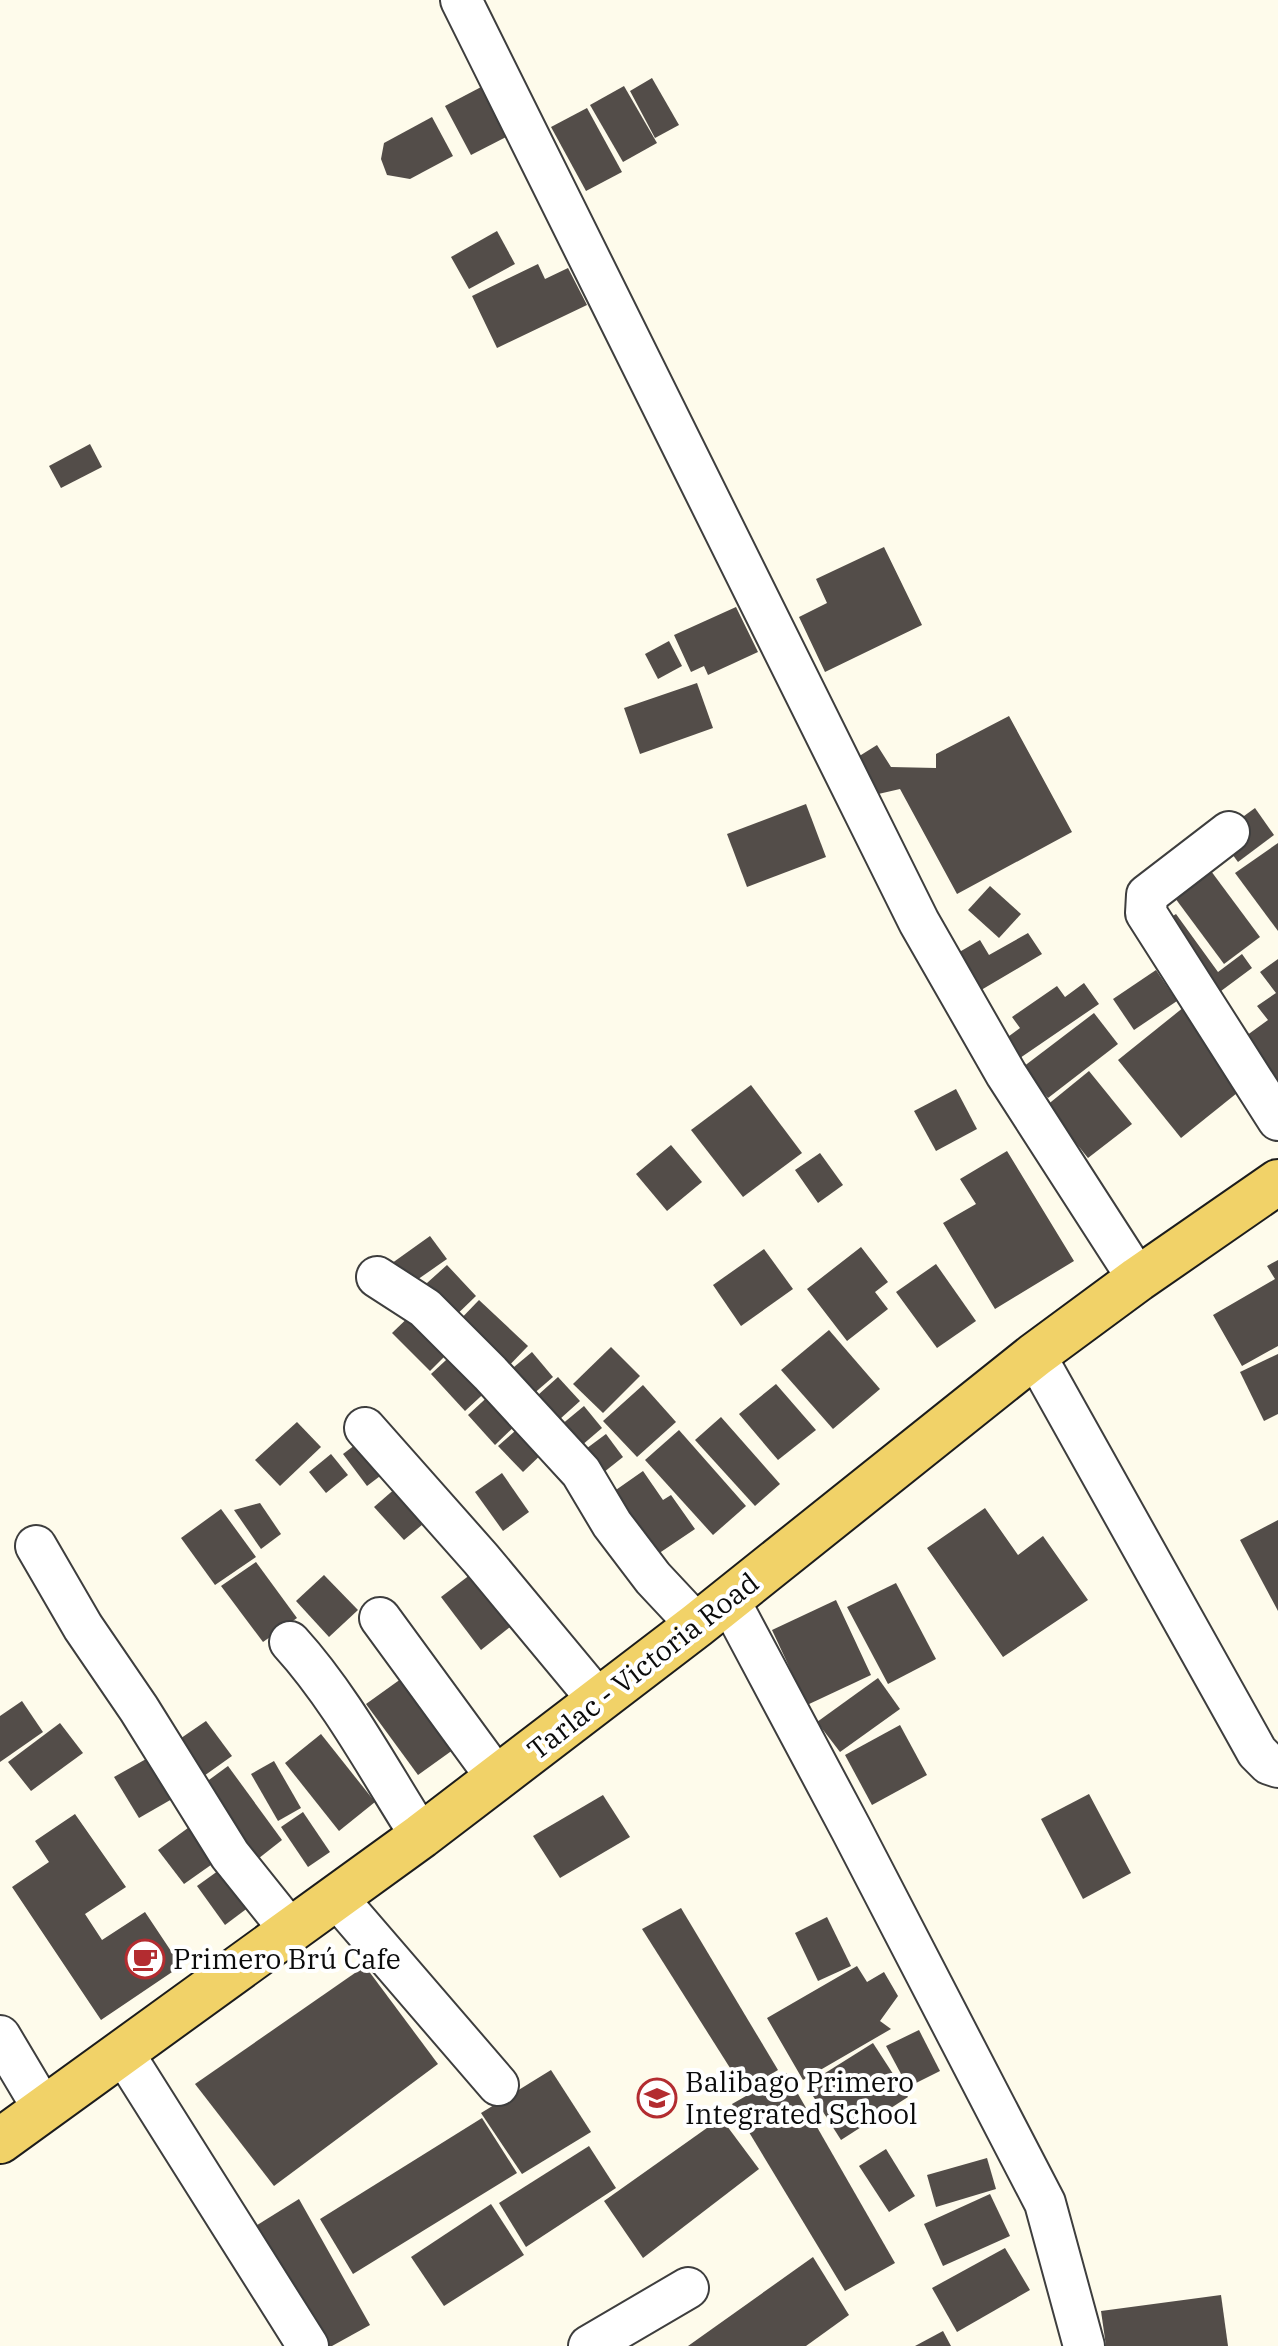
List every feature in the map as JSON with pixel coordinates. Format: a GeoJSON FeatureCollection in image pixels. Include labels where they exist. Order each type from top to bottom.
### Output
{"type":"FeatureCollection","features":[{"type":"Feature","properties":{"kind":"main road","name":"Tarlac - Victoria Road"},"geometry":{"type":"LineString","coordinates":[[0,2141],[421,1836],[713,1612],[1035,1355],[1278,1182]]}},
{"type":"Feature","properties":{"kind":"street"},"geometry":{"type":"LineString","coordinates":[[461,0],[919,922],[1006,1074],[1138,1279]]}},
{"type":"Feature","properties":{"kind":"street"},"geometry":{"type":"LineString","coordinates":[[1229,832],[1147,895],[1146,913],[1278,1120]]}},
{"type":"Feature","properties":{"kind":"street"},"geometry":{"type":"LineString","coordinates":[[377,1277],[425,1308],[581,1472],[612,1524],[653,1578],[713,1612],[851,1829],[1045,2203],[1084,2346]]}},
{"type":"Feature","properties":{"kind":"street"},"geometry":{"type":"LineString","coordinates":[[1035,1355],[1257,1752],[1269,1764],[1278,1767]]}},
{"type":"Feature","properties":{"kind":"street"},"geometry":{"type":"LineString","coordinates":[[365,1428],[481,1559],[599,1701]]}},
{"type":"Feature","properties":{"kind":"street"},"geometry":{"type":"LineString","coordinates":[[36,1546],[83,1627],[139,1709],[230,1855],[290,1930]]}},
{"type":"Feature","properties":{"kind":"street"},"geometry":{"type":"LineString","coordinates":[[380,1618],[497,1778]]}},
{"type":"Feature","properties":{"kind":"street"},"geometry":{"type":"LineString","coordinates":[[290,1642],[351,1725],[421,1836]]}},
{"type":"Feature","properties":{"kind":"street"},"geometry":{"type":"LineString","coordinates":[[336,1897],[498,2085]]}},
{"type":"Feature","properties":{"kind":"street"},"geometry":{"type":"LineString","coordinates":[[0,2036],[44,2110]]}},
{"type":"Feature","properties":{"kind":"street"},"geometry":{"type":"LineString","coordinates":[[122,2051],[308,2346]]}},
{"type":"Feature","properties":{"kind":"street"},"geometry":{"type":"LineString","coordinates":[[589,2346],[688,2288]]}},
{"type":"Feature","properties":{"kind":"building"},"geometry":{"type":"Polygon","coordinates":[[[652,78],[679,125],[655,138],[630,91],[652,78]]]}},
{"type":"Feature","properties":{"kind":"building"},"geometry":{"type":"Polygon","coordinates":[[[483,86],[508,136],[471,155],[445,106],[483,86]]]}},
{"type":"Feature","properties":{"kind":"building"},"geometry":{"type":"Polygon","coordinates":[[[624,86],[657,143],[623,162],[590,105],[624,86]]]}},
{"type":"Feature","properties":{"kind":"building"},"geometry":{"type":"Polygon","coordinates":[[[587,108],[622,172],[586,191],[551,127],[587,108]]]}},
{"type":"Feature","properties":{"kind":"building"},"geometry":{"type":"Polygon","coordinates":[[[432,117],[453,156],[410,179],[387,175],[381,159],[384,143],[432,117]]]}},
{"type":"Feature","properties":{"kind":"building"},"geometry":{"type":"Polygon","coordinates":[[[497,231],[515,264],[469,289],[451,257],[497,231]]]}},
{"type":"Feature","properties":{"kind":"building"},"geometry":{"type":"Polygon","coordinates":[[[538,264],[545,279],[568,268],[587,305],[497,348],[472,296],[538,264]]]}},
{"type":"Feature","properties":{"kind":"building"},"geometry":{"type":"Polygon","coordinates":[[[90,444],[102,467],[61,488],[49,466],[90,444]]]}},
{"type":"Feature","properties":{"kind":"building"},"geometry":{"type":"Polygon","coordinates":[[[884,547],[922,625],[825,672],[799,617],[827,603],[816,579],[884,547]]]}},
{"type":"Feature","properties":{"kind":"building"},"geometry":{"type":"Polygon","coordinates":[[[736,607],[758,652],[708,675],[704,666],[691,672],[674,635],[736,607]]]}},
{"type":"Feature","properties":{"kind":"building"},"geometry":{"type":"Polygon","coordinates":[[[669,641],[682,666],[658,679],[645,654],[669,641]]]}},
{"type":"Feature","properties":{"kind":"building"},"geometry":{"type":"Polygon","coordinates":[[[697,683],[713,728],[640,754],[624,708],[697,683]]]}},
{"type":"Feature","properties":{"kind":"building"},"geometry":{"type":"Polygon","coordinates":[[[1009,716],[1072,832],[957,894],[900,789],[874,795],[853,760],[877,745],[891,767],[936,768],[936,754],[1009,716]]]}},
{"type":"Feature","properties":{"kind":"building"},"geometry":{"type":"Polygon","coordinates":[[[806,804],[826,857],[747,887],[727,834],[806,804]]]}},
{"type":"Feature","properties":{"kind":"building"},"geometry":{"type":"Polygon","coordinates":[[[1255,808],[1274,835],[1238,862],[1218,835],[1255,808]]]}},
{"type":"Feature","properties":{"kind":"building"},"geometry":{"type":"Polygon","coordinates":[[[1278,843],[1278,931],[1235,873],[1278,843]]]}},
{"type":"Feature","properties":{"kind":"building"},"geometry":{"type":"Polygon","coordinates":[[[1211,871],[1260,937],[1224,964],[1175,898],[1211,871]]]}},
{"type":"Feature","properties":{"kind":"building"},"geometry":{"type":"Polygon","coordinates":[[[990,886],[1021,914],[999,938],[968,910],[990,886]]]}},
{"type":"Feature","properties":{"kind":"building"},"geometry":{"type":"Polygon","coordinates":[[[1176,914],[1218,972],[1242,954],[1252,968],[1221,991],[1168,919],[1176,914]]]}},
{"type":"Feature","properties":{"kind":"building"},"geometry":{"type":"Polygon","coordinates":[[[1028,933],[1042,954],[971,996],[956,954],[980,940],[989,955],[1028,933]]]}},
{"type":"Feature","properties":{"kind":"building"},"geometry":{"type":"Polygon","coordinates":[[[1278,959],[1278,1094],[1239,1041],[1268,1020],[1257,1006],[1276,993],[1260,972],[1278,959]]]}},
{"type":"Feature","properties":{"kind":"building"},"geometry":{"type":"Polygon","coordinates":[[[1156,970],[1177,1001],[1134,1030],[1113,999],[1156,970]]]}},
{"type":"Feature","properties":{"kind":"building"},"geometry":{"type":"Polygon","coordinates":[[[1084,983],[1099,1004],[1014,1062],[1001,1042],[1020,1028],[1012,1017],[1057,986],[1065,997],[1084,983]]]}},
{"type":"Feature","properties":{"kind":"building"},"geometry":{"type":"Polygon","coordinates":[[[1184,1007],[1247,1085],[1181,1138],[1118,1060],[1184,1007]]]}},
{"type":"Feature","properties":{"kind":"building"},"geometry":{"type":"Polygon","coordinates":[[[1094,1013],[1118,1044],[1048,1098],[1023,1067],[1094,1013]]]}},
{"type":"Feature","properties":{"kind":"building"},"geometry":{"type":"Polygon","coordinates":[[[1089,1071],[1132,1124],[1088,1158],[1046,1106],[1089,1071]]]}},
{"type":"Feature","properties":{"kind":"building"},"geometry":{"type":"Polygon","coordinates":[[[751,1085],[802,1153],[743,1197],[691,1130],[751,1085]]]}},
{"type":"Feature","properties":{"kind":"building"},"geometry":{"type":"Polygon","coordinates":[[[956,1089],[977,1129],[936,1151],[914,1111],[956,1089]]]}},
{"type":"Feature","properties":{"kind":"building"},"geometry":{"type":"Polygon","coordinates":[[[671,1145],[702,1182],[667,1211],[636,1174],[671,1145]]]}},
{"type":"Feature","properties":{"kind":"building"},"geometry":{"type":"Polygon","coordinates":[[[1007,1151],[1074,1261],[995,1309],[943,1223],[976,1204],[960,1179],[1007,1151]]]}},
{"type":"Feature","properties":{"kind":"building"},"geometry":{"type":"Polygon","coordinates":[[[820,1153],[843,1185],[818,1203],[795,1170],[820,1153]]]}},
{"type":"Feature","properties":{"kind":"building"},"geometry":{"type":"Polygon","coordinates":[[[430,1236],[447,1259],[404,1289],[388,1266],[430,1236]]]}},
{"type":"Feature","properties":{"kind":"building"},"geometry":{"type":"Polygon","coordinates":[[[861,1247],[888,1282],[875,1292],[888,1309],[847,1341],[807,1289],[861,1247]]]}},
{"type":"Feature","properties":{"kind":"building"},"geometry":{"type":"Polygon","coordinates":[[[764,1249],[793,1289],[741,1326],[713,1285],[764,1249]]]}},
{"type":"Feature","properties":{"kind":"building"},"geometry":{"type":"Polygon","coordinates":[[[1278,1260],[1278,1346],[1242,1366],[1213,1315],[1275,1279],[1267,1266],[1278,1260]]]}},
{"type":"Feature","properties":{"kind":"building"},"geometry":{"type":"Polygon","coordinates":[[[936,1264],[976,1321],[937,1348],[896,1292],[936,1264]]]}},
{"type":"Feature","properties":{"kind":"building"},"geometry":{"type":"Polygon","coordinates":[[[447,1265],[476,1296],[447,1324],[417,1292],[447,1265]]]}},
{"type":"Feature","properties":{"kind":"building"},"geometry":{"type":"Polygon","coordinates":[[[479,1300],[528,1346],[502,1373],[454,1326],[479,1300]]]}},
{"type":"Feature","properties":{"kind":"building"},"geometry":{"type":"Polygon","coordinates":[[[417,1309],[454,1347],[430,1371],[392,1333],[417,1309]]]}},
{"type":"Feature","properties":{"kind":"building"},"geometry":{"type":"Polygon","coordinates":[[[829,1330],[880,1389],[833,1429],[781,1370],[829,1330]]]}},
{"type":"Feature","properties":{"kind":"building"},"geometry":{"type":"Polygon","coordinates":[[[611,1347],[640,1376],[603,1413],[573,1384],[611,1347]]]}},
{"type":"Feature","properties":{"kind":"building"},"geometry":{"type":"Polygon","coordinates":[[[459,1348],[493,1385],[465,1411],[431,1374],[459,1348]]]}},
{"type":"Feature","properties":{"kind":"building"},"geometry":{"type":"Polygon","coordinates":[[[532,1352],[553,1377],[524,1402],[502,1377],[532,1352]]]}},
{"type":"Feature","properties":{"kind":"building"},"geometry":{"type":"Polygon","coordinates":[[[1278,1354],[1278,1414],[1264,1421],[1240,1372],[1278,1354]]]}},
{"type":"Feature","properties":{"kind":"building"},"geometry":{"type":"Polygon","coordinates":[[[558,1377],[580,1401],[550,1428],[528,1404],[558,1377]]]}},
{"type":"Feature","properties":{"kind":"building"},"geometry":{"type":"Polygon","coordinates":[[[776,1384],[816,1430],[778,1460],[739,1414],[776,1384]]]}},
{"type":"Feature","properties":{"kind":"building"},"geometry":{"type":"Polygon","coordinates":[[[643,1385],[676,1422],[637,1457],[603,1421],[643,1385]]]}},
{"type":"Feature","properties":{"kind":"building"},"geometry":{"type":"Polygon","coordinates":[[[495,1390],[522,1419],[495,1445],[468,1415],[495,1390]]]}},
{"type":"Feature","properties":{"kind":"building"},"geometry":{"type":"Polygon","coordinates":[[[584,1406],[602,1428],[574,1452],[555,1430],[584,1406]]]}},
{"type":"Feature","properties":{"kind":"building"},"geometry":{"type":"Polygon","coordinates":[[[721,1417],[780,1484],[755,1506],[695,1440],[721,1417]]]}},
{"type":"Feature","properties":{"kind":"building"},"geometry":{"type":"Polygon","coordinates":[[[297,1422],[321,1447],[280,1486],[255,1460],[297,1422]]]}},
{"type":"Feature","properties":{"kind":"building"},"geometry":{"type":"Polygon","coordinates":[[[524,1423],[548,1448],[523,1472],[498,1446],[524,1423]]]}},
{"type":"Feature","properties":{"kind":"building"},"geometry":{"type":"Polygon","coordinates":[[[679,1430],[746,1506],[713,1535],[645,1460],[679,1430]]]}},
{"type":"Feature","properties":{"kind":"building"},"geometry":{"type":"Polygon","coordinates":[[[606,1434],[623,1457],[594,1480],[575,1457],[606,1434]]]}},
{"type":"Feature","properties":{"kind":"building"},"geometry":{"type":"Polygon","coordinates":[[[367,1436],[392,1467],[367,1486],[343,1454],[367,1436]]]}},
{"type":"Feature","properties":{"kind":"building"},"geometry":{"type":"Polygon","coordinates":[[[331,1454],[348,1475],[326,1493],[309,1472],[331,1454]]]}},
{"type":"Feature","properties":{"kind":"building"},"geometry":{"type":"Polygon","coordinates":[[[643,1471],[663,1500],[671,1495],[695,1529],[649,1560],[613,1492],[643,1471]]]}},
{"type":"Feature","properties":{"kind":"building"},"geometry":{"type":"Polygon","coordinates":[[[502,1473],[529,1512],[503,1531],[475,1492],[502,1473]]]}},
{"type":"Feature","properties":{"kind":"building"},"geometry":{"type":"Polygon","coordinates":[[[405,1480],[435,1514],[404,1540],[374,1507],[405,1480]]]}},
{"type":"Feature","properties":{"kind":"building"},"geometry":{"type":"Polygon","coordinates":[[[260,1503],[281,1534],[261,1549],[234,1510],[260,1503]]]}},
{"type":"Feature","properties":{"kind":"building"},"geometry":{"type":"Polygon","coordinates":[[[985,1508],[1018,1555],[1043,1536],[1088,1600],[1003,1657],[927,1548],[985,1508]]]}},
{"type":"Feature","properties":{"kind":"building"},"geometry":{"type":"Polygon","coordinates":[[[221,1509],[256,1557],[215,1585],[181,1538],[221,1509]]]}},
{"type":"Feature","properties":{"kind":"building"},"geometry":{"type":"Polygon","coordinates":[[[1278,1520],[1278,1611],[1240,1540],[1278,1520]]]}},
{"type":"Feature","properties":{"kind":"building"},"geometry":{"type":"Polygon","coordinates":[[[256,1562],[297,1618],[263,1642],[221,1586],[256,1562]]]}},
{"type":"Feature","properties":{"kind":"building"},"geometry":{"type":"Polygon","coordinates":[[[479,1568],[519,1620],[481,1650],[441,1597],[479,1568]]]}},
{"type":"Feature","properties":{"kind":"building"},"geometry":{"type":"Polygon","coordinates":[[[324,1575],[358,1610],[329,1637],[296,1601],[324,1575]]]}},
{"type":"Feature","properties":{"kind":"building"},"geometry":{"type":"Polygon","coordinates":[[[896,1583],[936,1659],[888,1684],[847,1607],[896,1583]]]}},
{"type":"Feature","properties":{"kind":"building"},"geometry":{"type":"Polygon","coordinates":[[[836,1600],[871,1675],[807,1705],[772,1630],[836,1600]]]}},
{"type":"Feature","properties":{"kind":"building"},"geometry":{"type":"Polygon","coordinates":[[[405,1676],[457,1747],[418,1775],[366,1704],[405,1676]]]}},
{"type":"Feature","properties":{"kind":"building"},"geometry":{"type":"Polygon","coordinates":[[[878,1678],[900,1709],[840,1752],[817,1722],[878,1678]]]}},
{"type":"Feature","properties":{"kind":"building"},"geometry":{"type":"Polygon","coordinates":[[[22,1701],[43,1732],[0,1762],[0,1716],[22,1701]]]}},
{"type":"Feature","properties":{"kind":"building"},"geometry":{"type":"Polygon","coordinates":[[[206,1721],[232,1756],[194,1783],[168,1747],[206,1721]]]}},
{"type":"Feature","properties":{"kind":"building"},"geometry":{"type":"Polygon","coordinates":[[[60,1723],[83,1753],[31,1791],[8,1762],[60,1723]]]}},
{"type":"Feature","properties":{"kind":"building"},"geometry":{"type":"Polygon","coordinates":[[[900,1725],[927,1775],[872,1805],[845,1755],[900,1725]]]}},
{"type":"Feature","properties":{"kind":"building"},"geometry":{"type":"Polygon","coordinates":[[[321,1734],[375,1802],[339,1831],[285,1763],[321,1734]]]}},
{"type":"Feature","properties":{"kind":"building"},"geometry":{"type":"Polygon","coordinates":[[[155,1754],[179,1795],[139,1818],[114,1777],[155,1754]]]}},
{"type":"Feature","properties":{"kind":"building"},"geometry":{"type":"Polygon","coordinates":[[[274,1761],[301,1808],[278,1821],[251,1774],[274,1761]]]}},
{"type":"Feature","properties":{"kind":"building"},"geometry":{"type":"Polygon","coordinates":[[[228,1766],[282,1840],[254,1862],[198,1788],[228,1766]]]}},
{"type":"Feature","properties":{"kind":"building"},"geometry":{"type":"Polygon","coordinates":[[[1089,1794],[1131,1873],[1083,1899],[1041,1819],[1089,1794]]]}},
{"type":"Feature","properties":{"kind":"building"},"geometry":{"type":"Polygon","coordinates":[[[603,1795],[630,1837],[560,1878],[533,1836],[603,1795]]]}},
{"type":"Feature","properties":{"kind":"building"},"geometry":{"type":"Polygon","coordinates":[[[303,1812],[330,1852],[308,1867],[281,1827],[303,1812]]]}},
{"type":"Feature","properties":{"kind":"building"},"geometry":{"type":"Polygon","coordinates":[[[75,1814],[126,1887],[85,1914],[102,1940],[145,1912],[181,1966],[101,2020],[12,1887],[49,1862],[35,1841],[75,1814]]]}},
{"type":"Feature","properties":{"kind":"building"},"geometry":{"type":"Polygon","coordinates":[[[192,1825],[218,1860],[184,1884],[158,1850],[192,1825]]]}},
{"type":"Feature","properties":{"kind":"building"},"geometry":{"type":"Polygon","coordinates":[[[229,1863],[257,1901],[225,1925],[197,1886],[229,1863]]]}},
{"type":"Feature","properties":{"kind":"building"},"geometry":{"type":"Polygon","coordinates":[[[681,1908],[778,2070],[744,2090],[642,1929],[681,1908]]]}},
{"type":"Feature","properties":{"kind":"building"},"geometry":{"type":"Polygon","coordinates":[[[827,1917],[851,1966],[818,1981],[795,1933],[827,1917]]]}},
{"type":"Feature","properties":{"kind":"building"},"geometry":{"type":"Polygon","coordinates":[[[365,1966],[438,2064],[274,2186],[195,2084],[365,1966]]]}},
{"type":"Feature","properties":{"kind":"building"},"geometry":{"type":"Polygon","coordinates":[[[857,1966],[867,1982],[884,1972],[898,1996],[880,2021],[891,2029],[803,2080],[767,2018],[857,1966]]]}},
{"type":"Feature","properties":{"kind":"building"},"geometry":{"type":"Polygon","coordinates":[[[919,2030],[940,2071],[908,2087],[886,2046],[919,2030]]]}},
{"type":"Feature","properties":{"kind":"building"},"geometry":{"type":"Polygon","coordinates":[[[873,2043],[908,2097],[841,2140],[806,2085],[873,2043]]]}},
{"type":"Feature","properties":{"kind":"building"},"geometry":{"type":"Polygon","coordinates":[[[551,2070],[591,2132],[522,2174],[481,2113],[551,2070]]]}},
{"type":"Feature","properties":{"kind":"building"},"geometry":{"type":"Polygon","coordinates":[[[786,2073],[895,2263],[845,2291],[732,2104],[786,2073]]]}},
{"type":"Feature","properties":{"kind":"building"},"geometry":{"type":"Polygon","coordinates":[[[482,2118],[517,2173],[353,2274],[320,2219],[482,2118]]]}},
{"type":"Feature","properties":{"kind":"building"},"geometry":{"type":"Polygon","coordinates":[[[721,2118],[759,2169],[643,2258],[604,2201],[721,2118]]]}},
{"type":"Feature","properties":{"kind":"building"},"geometry":{"type":"Polygon","coordinates":[[[589,2146],[616,2188],[526,2247],[499,2203],[589,2146]]]}},
{"type":"Feature","properties":{"kind":"building"},"geometry":{"type":"Polygon","coordinates":[[[886,2149],[915,2196],[889,2212],[859,2166],[886,2149]]]}},
{"type":"Feature","properties":{"kind":"building"},"geometry":{"type":"Polygon","coordinates":[[[987,2158],[996,2189],[936,2207],[927,2175],[987,2158]]]}},
{"type":"Feature","properties":{"kind":"building"},"geometry":{"type":"Polygon","coordinates":[[[990,2194],[1010,2236],[943,2266],[924,2224],[990,2194]]]}},
{"type":"Feature","properties":{"kind":"building"},"geometry":{"type":"Polygon","coordinates":[[[299,2199],[370,2325],[332,2346],[322,2346],[254,2227],[299,2199]]]}},
{"type":"Feature","properties":{"kind":"building"},"geometry":{"type":"Polygon","coordinates":[[[491,2204],[524,2255],[444,2306],[411,2257],[491,2204]]]}},
{"type":"Feature","properties":{"kind":"building"},"geometry":{"type":"Polygon","coordinates":[[[1005,2248],[1030,2290],[957,2332],[932,2288],[1005,2248]]]}},
{"type":"Feature","properties":{"kind":"building"},"geometry":{"type":"Polygon","coordinates":[[[813,2257],[849,2315],[806,2346],[688,2346],[813,2257]]]}},
{"type":"Feature","properties":{"kind":"building"},"geometry":{"type":"Polygon","coordinates":[[[1221,2295],[1228,2346],[1106,2346],[1101,2311],[1221,2295]]]}},
{"type":"Feature","properties":{"kind":"building"},"geometry":{"type":"Polygon","coordinates":[[[943,2331],[951,2346],[915,2346],[943,2331]]]}},
{"type":"Feature","properties":{"kind":"place","name":"Primero Brú Cafe"},"geometry":{"type":"Point","coordinates":[145,1959]}},
{"type":"Feature","properties":{"kind":"place","name":"Balibago Primero Integrated School"},"geometry":{"type":"Point","coordinates":[657,2098]}}]}
